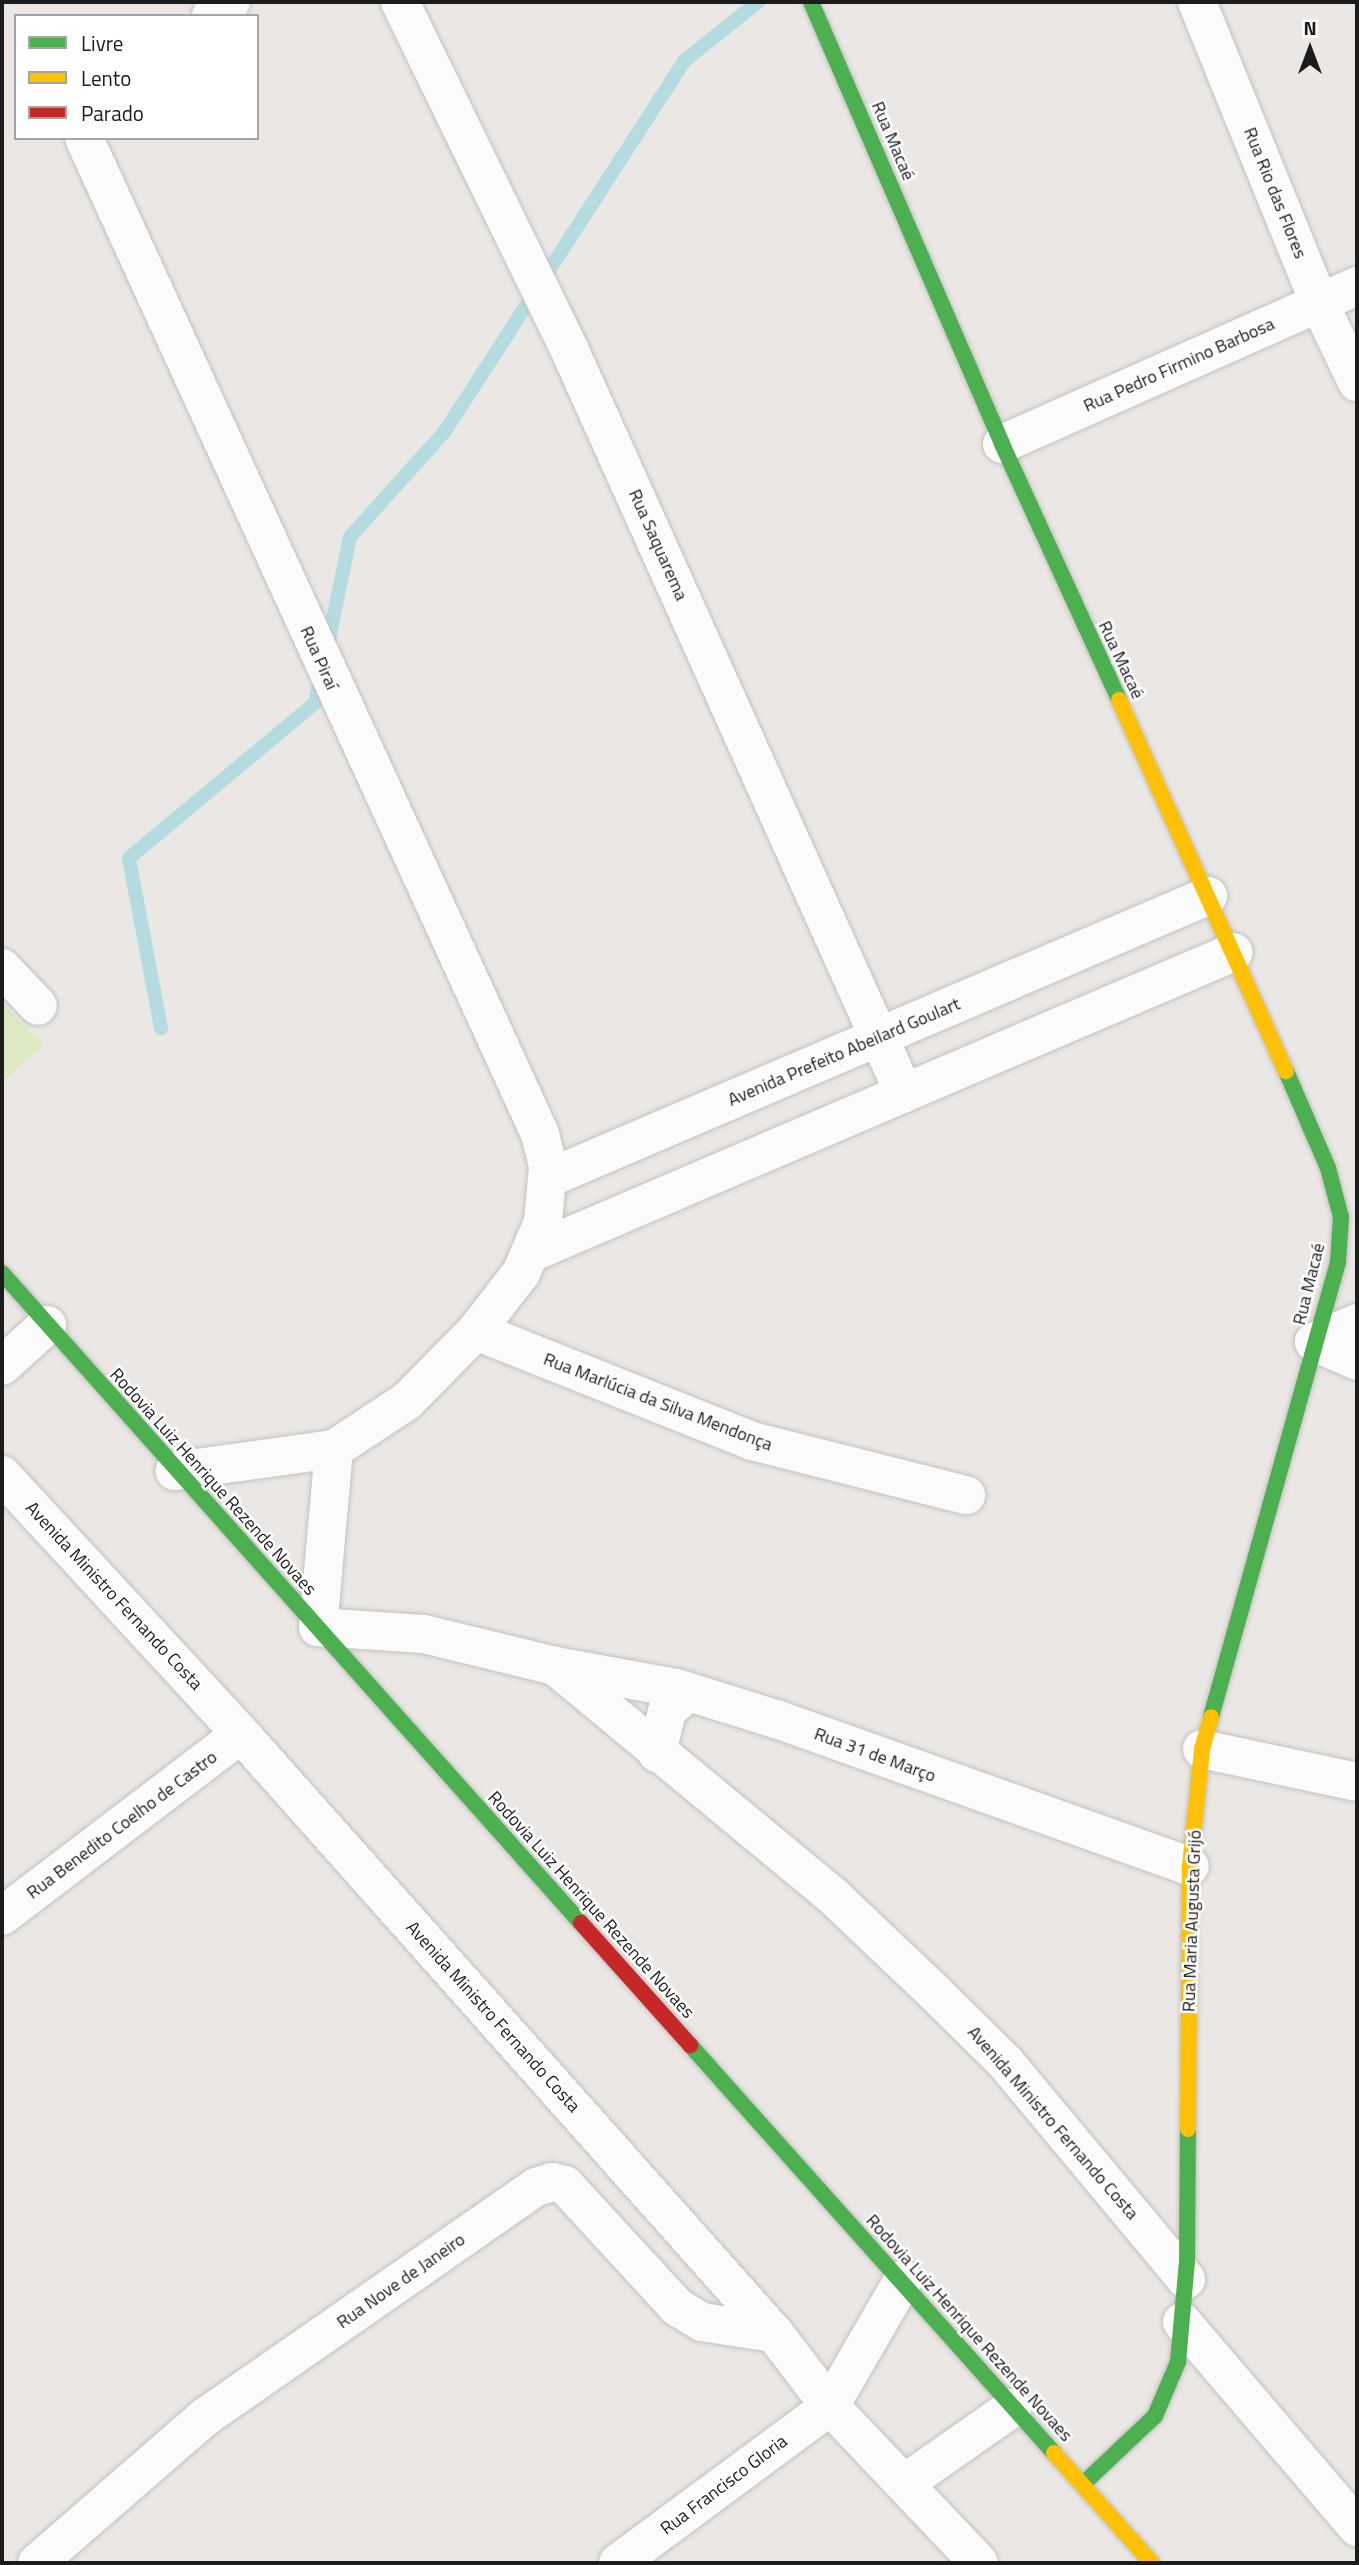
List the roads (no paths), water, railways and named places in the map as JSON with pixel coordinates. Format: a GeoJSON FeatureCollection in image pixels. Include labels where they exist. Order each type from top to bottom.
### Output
{"type":"FeatureCollection","features":[{"type":"Feature","properties":{"kind":"main road","name":"Rua Macaé"},"geometry":{"type":"LineString","coordinates":[[811,2],[1002,444],[1234,952],[1328,1168],[1341,1217],[1338,1262],[1314,1342]]}},
{"type":"Feature","properties":{"kind":"main road","name":"Rodovia Luiz Henrique Rezende Novaes"},"geometry":{"type":"LineString","coordinates":[[2,1273],[175,1471],[903,2280],[1012,2408],[1152,2563]]}},
{"type":"Feature","properties":{"kind":"main road","name":"Rua Maria Augusta Grijó"},"geometry":{"type":"LineString","coordinates":[[1083,2484],[1155,2416],[1178,2362],[1186,2279],[1190,1866],[1202,1749],[1314,1342]]}},
{"type":"Feature","properties":{"kind":"street"},"geometry":{"type":"LineString","coordinates":[[214,14],[231,2]]}},
{"type":"Feature","properties":{"kind":"street","name":"Rua Saquarema"},"geometry":{"type":"LineString","coordinates":[[400,2],[570,351],[904,1093]]}},
{"type":"Feature","properties":{"kind":"street","name":"Rua Rio das Flores"},"geometry":{"type":"LineString","coordinates":[[1197,2],[1319,303],[1357,382]]}},
{"type":"Feature","properties":{"kind":"street","name":"Rua Piraí"},"geometry":{"type":"LineString","coordinates":[[85,140],[346,719],[540,1134],[549,1178]]}},
{"type":"Feature","properties":{"kind":"street","name":"Rua Pedro Firmino Barbosa"},"geometry":{"type":"LineString","coordinates":[[1002,444],[1357,286]]}},
{"type":"Feature","properties":{"kind":"street","name":"Avenida Prefeito Abeilard Goulart"},"geometry":{"type":"LineString","coordinates":[[549,1178],[1208,897]]}},
{"type":"Feature","properties":{"kind":"street"},"geometry":{"type":"LineString","coordinates":[[533,1252],[1234,952]]}},
{"type":"Feature","properties":{"kind":"street"},"geometry":{"type":"LineString","coordinates":[[2,968],[38,1006]]}},
{"type":"Feature","properties":{"kind":"street"},"geometry":{"type":"LineString","coordinates":[[175,1471],[334,1449],[407,1401],[476,1331],[533,1252],[546,1210],[549,1178]]}},
{"type":"Feature","properties":{"kind":"street"},"geometry":{"type":"LineString","coordinates":[[1314,1342],[1357,1323]]}},
{"type":"Feature","properties":{"kind":"street"},"geometry":{"type":"LineString","coordinates":[[2,1366],[47,1325]]}},
{"type":"Feature","properties":{"kind":"street","name":"Rua Marlúcia da Silva Mendonça"},"geometry":{"type":"LineString","coordinates":[[476,1331],[752,1441],[966,1495]]}},
{"type":"Feature","properties":{"kind":"street"},"geometry":{"type":"LineString","coordinates":[[1314,1342],[1357,1361]]}},
{"type":"Feature","properties":{"kind":"street"},"geometry":{"type":"LineString","coordinates":[[318,1627],[334,1449]]}},
{"type":"Feature","properties":{"kind":"street","name":"Avenida Ministro Fernando Costa"},"geometry":{"type":"LineString","coordinates":[[2,1475],[242,1734],[774,2333],[830,2406],[979,2563]]}},
{"type":"Feature","properties":{"kind":"street","name":"Avenida Ministro Fernando Costa"},"geometry":{"type":"LineString","coordinates":[[318,1627],[424,1634],[555,1666],[834,1897],[934,1992],[1005,2062],[1186,2279]]}},
{"type":"Feature","properties":{"kind":"street","name":"Rua 31 de Março"},"geometry":{"type":"LineString","coordinates":[[555,1666],[688,1692],[1190,1866]]}},
{"type":"Feature","properties":{"kind":"street"},"geometry":{"type":"LineString","coordinates":[[657,1753],[667,1711],[688,1692]]}},
{"type":"Feature","properties":{"kind":"street","name":"Rua Benedito Coelho de Castro"},"geometry":{"type":"LineString","coordinates":[[2,1916],[242,1734]]}},
{"type":"Feature","properties":{"kind":"street"},"geometry":{"type":"LineString","coordinates":[[1202,1749],[1357,1782]]}},
{"type":"Feature","properties":{"kind":"street","name":"Rua Nove de Janeiro"},"geometry":{"type":"LineString","coordinates":[[37,2563],[205,2417],[536,2187],[552,2182],[565,2185],[677,2307],[702,2322],[774,2333]]}},
{"type":"Feature","properties":{"kind":"street"},"geometry":{"type":"LineString","coordinates":[[830,2406],[903,2280]]}},
{"type":"Feature","properties":{"kind":"street"},"geometry":{"type":"LineString","coordinates":[[1182,2322],[1357,2527]]}},
{"type":"Feature","properties":{"kind":"street","name":"Rua Francisco Gloria"},"geometry":{"type":"LineString","coordinates":[[618,2563],[830,2406]]}},
{"type":"Feature","properties":{"kind":"street"},"geometry":{"type":"LineString","coordinates":[[905,2483],[1012,2408]]}},
{"type":"Feature","properties":{"kind":"waterway"},"geometry":{"type":"LineString","coordinates":[[327,648],[350,537],[445,431],[684,61],[758,2]]}},
{"type":"Feature","properties":{"kind":"waterway"},"geometry":{"type":"LineString","coordinates":[[161,1028],[129,858],[315,703],[321,675]]}}]}
